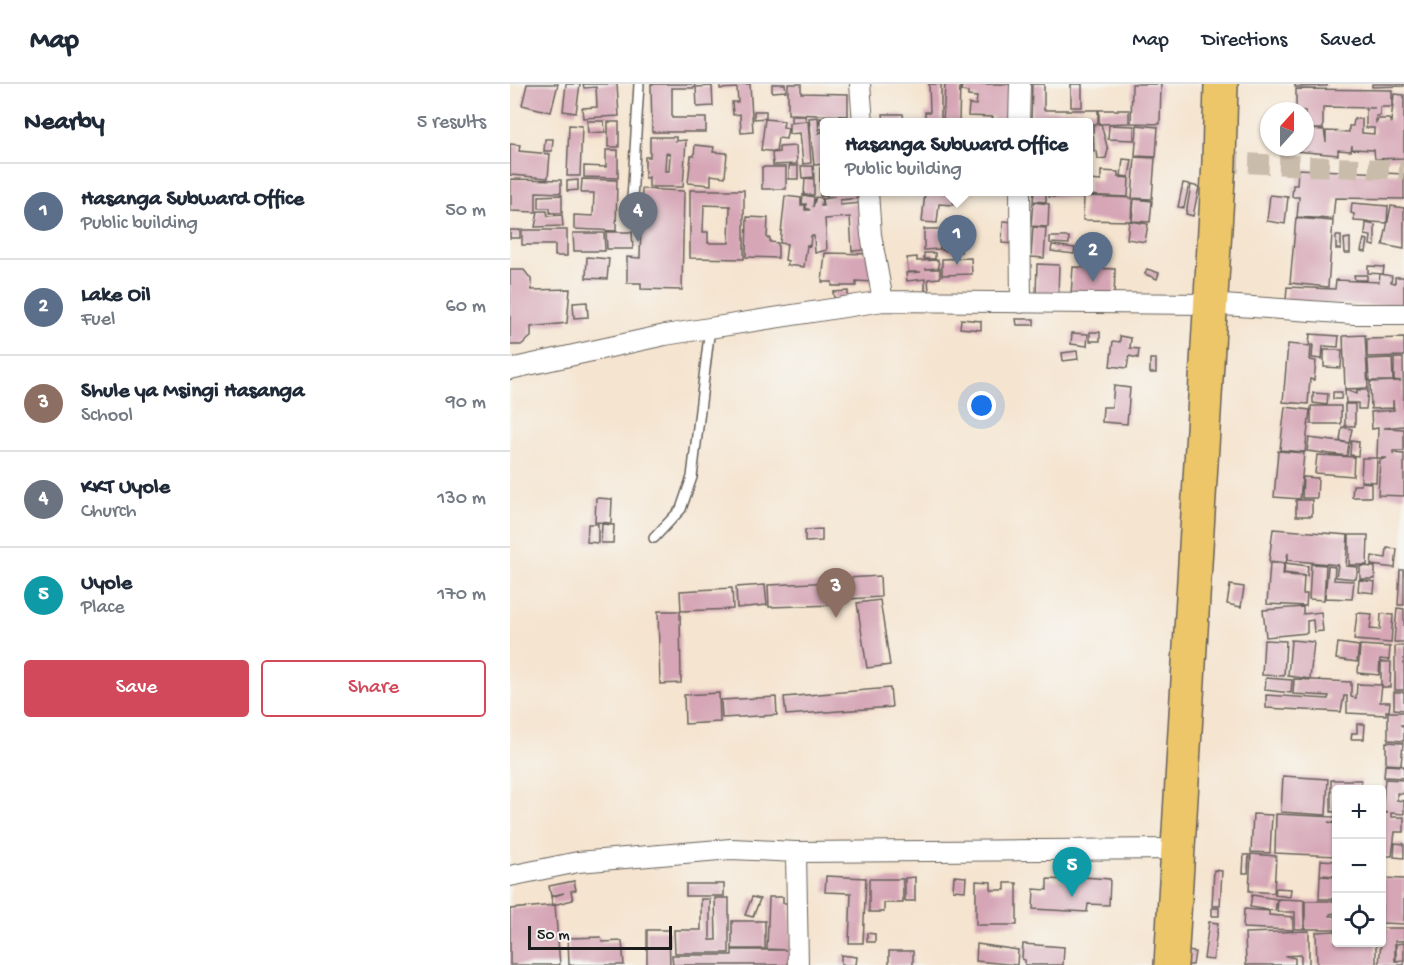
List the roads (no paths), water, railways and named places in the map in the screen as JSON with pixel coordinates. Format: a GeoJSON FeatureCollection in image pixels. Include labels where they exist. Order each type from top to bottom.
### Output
{"type":"FeatureCollection","features":[{"type":"Feature","properties":{"kind":"highway"},"geometry":{"type":"LineString","coordinates":[[1171,965],[1180,849],[1208,304],[1219,162],[1221,84]]}},
{"type":"Feature","properties":{"kind":"street"},"geometry":{"type":"LineString","coordinates":[[860,84],[863,118]]}},
{"type":"Feature","properties":{"kind":"street"},"geometry":{"type":"LineString","coordinates":[[1019,118],[1020,84]]}},
{"type":"Feature","properties":{"kind":"street"},"geometry":{"type":"LineString","coordinates":[[868,196],[871,235],[884,301]]}},
{"type":"Feature","properties":{"kind":"street"},"geometry":{"type":"LineString","coordinates":[[1020,196],[1021,303]]}},
{"type":"Feature","properties":{"kind":"street"},"geometry":{"type":"LineString","coordinates":[[510,369],[710,327],[884,301],[1208,304],[1355,314],[1404,314]]}},
{"type":"Feature","properties":{"kind":"street"},"geometry":{"type":"LineString","coordinates":[[510,876],[578,862],[731,849],[796,852],[1180,849]]}},
{"type":"Feature","properties":{"kind":"street"},"geometry":{"type":"LineString","coordinates":[[796,852],[798,965]]}},
{"type":"Feature","properties":{"kind":"lane"},"geometry":{"type":"LineString","coordinates":[[631,216],[639,84]]}},
{"type":"Feature","properties":{"kind":"lane"},"geometry":{"type":"LineString","coordinates":[[654,538],[681,509],[693,477],[710,327]]}},
{"type":"Feature","properties":{"kind":"tunnel"},"geometry":{"type":"LineString","coordinates":[[1219,162],[1404,170]]}},
{"type":"Feature","properties":{"kind":"place","name":"KKT Uyole"},"geometry":{"type":"Point","coordinates":[638,242]}},
{"type":"Feature","properties":{"kind":"place","name":"Hasanga Subward Office"},"geometry":{"type":"Point","coordinates":[957,265]}},
{"type":"Feature","properties":{"kind":"place","name":"Lake Oil"},"geometry":{"type":"Point","coordinates":[1093,282]}},
{"type":"Feature","properties":{"kind":"place","name":"Shule ya Msingi Hasanga"},"geometry":{"type":"Point","coordinates":[836,618]}},
{"type":"Feature","properties":{"kind":"place","name":"Uyole"},"geometry":{"type":"Point","coordinates":[1072,897]}}]}
